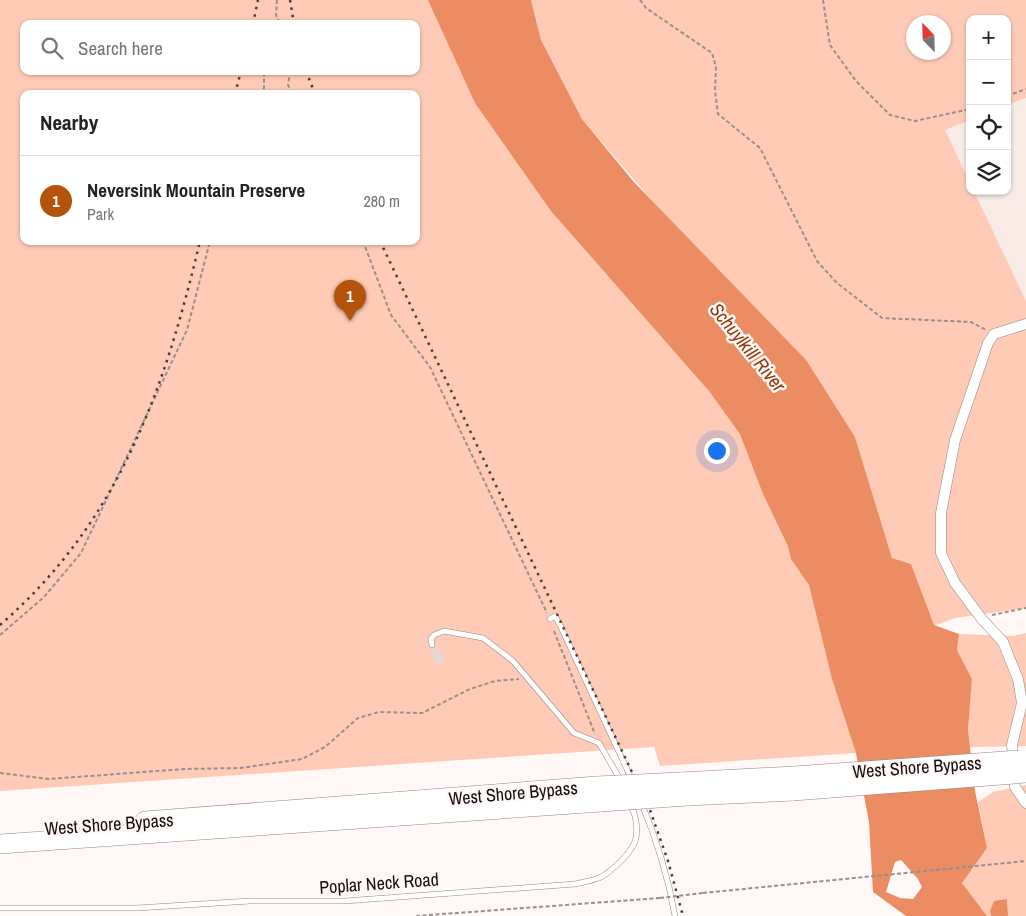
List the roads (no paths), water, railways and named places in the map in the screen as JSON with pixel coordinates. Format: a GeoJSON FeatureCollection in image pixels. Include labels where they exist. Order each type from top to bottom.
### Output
{"type":"FeatureCollection","features":[{"type":"Feature","properties":{"kind":"highway","name":"West Shore Bypass"},"geometry":{"type":"LineString","coordinates":[[793,783],[1026,760]]}},
{"type":"Feature","properties":{"kind":"highway","name":"West Shore Bypass"},"geometry":{"type":"LineString","coordinates":[[0,832],[684,789],[1026,773]]}},
{"type":"Feature","properties":{"kind":"highway","name":"West Shore Bypass"},"geometry":{"type":"LineString","coordinates":[[0,844],[599,794]]}},
{"type":"Feature","properties":{"kind":"street"},"geometry":{"type":"LineString","coordinates":[[1026,324],[994,334],[988,343],[955,440],[941,513],[941,553],[955,583],[981,618],[1003,642],[1018,678],[1022,704],[1012,745],[1015,787],[1026,803]]}},
{"type":"Feature","properties":{"kind":"lane"},"geometry":{"type":"LineString","coordinates":[[550,619],[555,616],[561,626],[652,829],[668,877],[675,916]]}},
{"type":"Feature","properties":{"kind":"lane","name":"Poplar Neck Road"},"geometry":{"type":"LineString","coordinates":[[0,908],[136,908],[250,901],[345,901],[575,884],[599,878],[618,863],[636,840],[633,810],[617,772],[599,743],[574,733],[513,661],[483,638],[444,631],[434,635],[431,639],[432,645]]}},
{"type":"Feature","properties":{"kind":"water","name":"Schuylkill River"},"geometry":{"type":"Polygon","coordinates":[[[428,0],[531,0],[541,40],[582,119],[633,181],[806,360],[855,437],[892,558],[911,564],[934,625],[959,634],[957,650],[972,679],[968,730],[975,791],[987,848],[962,883],[987,916],[906,916],[873,892],[869,822],[856,753],[832,679],[809,585],[791,559],[788,546],[763,494],[740,434],[709,391],[551,211],[475,103],[428,0]],[[901,860],[895,862],[886,892],[900,898],[913,899],[922,887],[918,879],[901,860]]]}},
{"type":"Feature","properties":{"kind":"water"},"geometry":{"type":"Polygon","coordinates":[[[1007,899],[1008,916],[991,916],[990,911],[994,901],[1007,899]]]}},
{"type":"Feature","properties":{"kind":"railway"},"geometry":{"type":"LineString","coordinates":[[254,20],[258,0]]}},
{"type":"Feature","properties":{"kind":"railway"},"geometry":{"type":"LineString","coordinates":[[290,0],[293,20]]}},
{"type":"Feature","properties":{"kind":"railway"},"geometry":{"type":"LineString","coordinates":[[236,90],[240,75]]}},
{"type":"Feature","properties":{"kind":"railway"},"geometry":{"type":"LineString","coordinates":[[308,75],[313,90]]}},
{"type":"Feature","properties":{"kind":"railway"},"geometry":{"type":"LineString","coordinates":[[0,625],[41,585],[77,542],[106,497],[132,450],[153,400],[171,349],[199,245]]}},
{"type":"Feature","properties":{"kind":"railway"},"geometry":{"type":"LineString","coordinates":[[382,245],[650,810],[668,861],[683,916]]}},
{"type":"Feature","properties":{"kind":"place","name":"Neversink Mountain Preserve"},"geometry":{"type":"Point","coordinates":[350,321]}}]}
